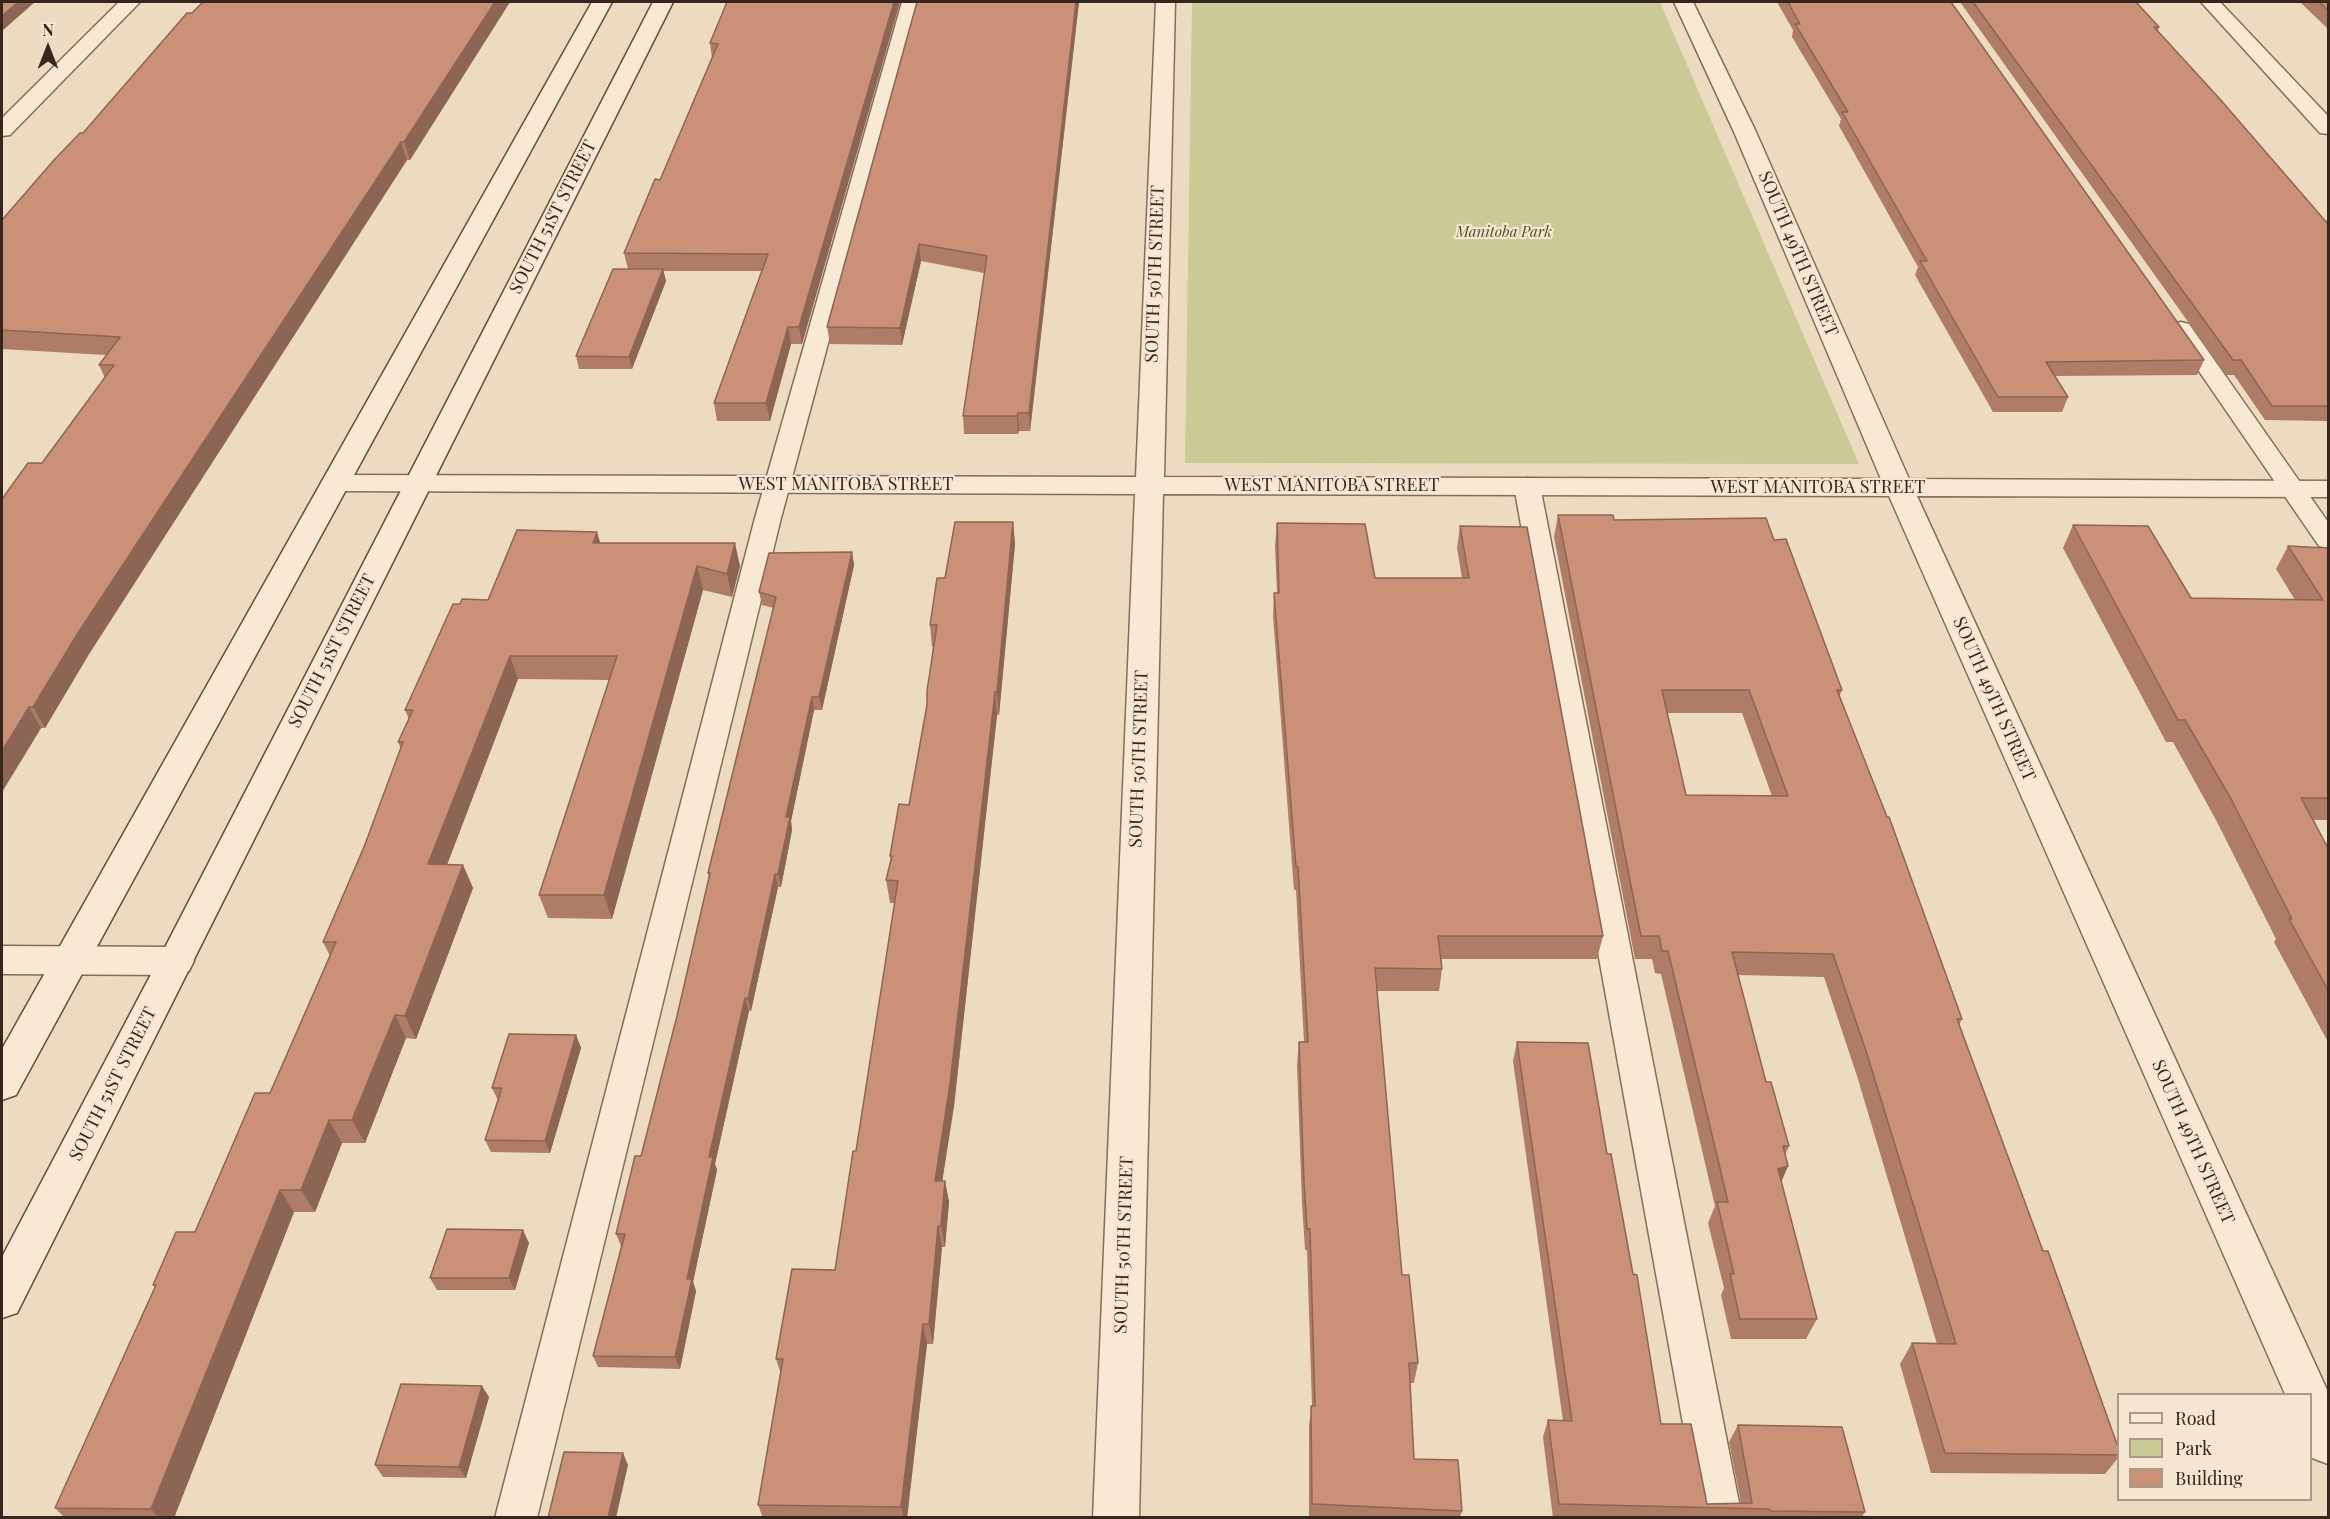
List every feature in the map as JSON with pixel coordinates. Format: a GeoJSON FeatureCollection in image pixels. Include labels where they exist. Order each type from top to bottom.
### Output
{"type":"FeatureCollection","features":[{"type":"Feature","properties":{"kind":"street"},"geometry":{"type":"LineString","coordinates":[[2,130],[130,2]]}},
{"type":"Feature","properties":{"kind":"street"},"geometry":{"type":"LineString","coordinates":[[2,1084],[602,2]]}},
{"type":"Feature","properties":{"kind":"street","name":"SOUTH 51ST STREET"},"geometry":{"type":"LineString","coordinates":[[2,1299],[663,2]]}},
{"type":"Feature","properties":{"kind":"street","name":"SOUTH 50TH STREET"},"geometry":{"type":"LineString","coordinates":[[1116,1518],[1147,484],[1165,2]]}},
{"type":"Feature","properties":{"kind":"street","name":"SOUTH 49TH STREET"},"geometry":{"type":"LineString","coordinates":[[1684,2],[1745,132],[1899,488],[2306,1393]]}},
{"type":"Feature","properties":{"kind":"street"},"geometry":{"type":"LineString","coordinates":[[2210,2],[2328,128]]}},
{"type":"Feature","properties":{"kind":"street","name":"WEST MANITOBA STREET"},"geometry":{"type":"LineString","coordinates":[[335,483],[2328,489]]}},
{"type":"Feature","properties":{"kind":"street"},"geometry":{"type":"LineString","coordinates":[[2,960],[176,961]]}},
{"type":"Feature","properties":{"kind":"street"},"geometry":{"type":"LineString","coordinates":[[2312,1406],[2328,1442]]}},
{"type":"Feature","properties":{"kind":"lane"},"geometry":{"type":"LineString","coordinates":[[516,1518],[777,484],[911,2]]}},
{"type":"Feature","properties":{"kind":"lane"},"geometry":{"type":"LineString","coordinates":[[2171,315],[2328,540]]}},
{"type":"Feature","properties":{"kind":"lane"},"geometry":{"type":"LineString","coordinates":[[1527,486],[1720,1518]]}},
{"type":"Feature","properties":{"kind":"green space","name":"Manitoba Park"},"geometry":{"type":"Polygon","coordinates":[[[1192,2],[1660,2],[1859,464],[1185,463],[1192,2]]]}},
{"type":"Feature","properties":{"kind":"building"},"geometry":{"type":"Polygon","coordinates":[[[2,2],[18,2],[2,16],[2,2]]]}},
{"type":"Feature","properties":{"kind":"building"},"geometry":{"type":"Polygon","coordinates":[[[203,2],[495,2],[2,751],[2,499],[28,463],[42,463],[114,365],[99,365],[120,337],[2,330],[2,220],[54,160],[80,133],[83,133],[187,13],[192,13],[203,2]]]}},
{"type":"Feature","properties":{"kind":"building"},"geometry":{"type":"Polygon","coordinates":[[[727,2],[894,2],[799,327],[788,327],[766,403],[714,403],[768,254],[624,253],[655,179],[660,180],[718,44],[710,43],[727,2]]]}},
{"type":"Feature","properties":{"kind":"building"},"geometry":{"type":"Polygon","coordinates":[[[917,2],[1076,2],[1029,413],[1018,413],[1017,416],[963,416],[987,256],[919,244],[900,328],[827,327],[917,2]]]}},
{"type":"Feature","properties":{"kind":"building"},"geometry":{"type":"Polygon","coordinates":[[[1788,2],[1951,2],[2204,360],[2046,362],[2068,397],[1998,397],[1920,261],[1927,261],[1842,112],[1848,112],[1795,24],[1800,24],[1788,2]]]}},
{"type":"Feature","properties":{"kind":"building"},"geometry":{"type":"Polygon","coordinates":[[[1973,2],[2136,2],[2159,27],[2154,27],[2328,224],[2328,406],[2272,406],[2241,360],[2233,360],[1973,2]]]}},
{"type":"Feature","properties":{"kind":"building"},"geometry":{"type":"Polygon","coordinates":[[[2319,2],[2328,2],[2328,10],[2319,2]]]}},
{"type":"Feature","properties":{"kind":"building"},"geometry":{"type":"Polygon","coordinates":[[[613,269],[663,269],[629,357],[576,356],[613,269]]]}},
{"type":"Feature","properties":{"kind":"building"},"geometry":{"type":"Polygon","coordinates":[[[1558,515],[1613,515],[1614,520],[1766,518],[1774,540],[1786,539],[1842,690],[1837,690],[1887,817],[1889,817],[1962,1019],[1957,1019],[2043,1251],[2048,1251],[2117,1444],[2117,1455],[1945,1453],[1912,1343],[1956,1344],[1867,1054],[1833,954],[1732,952],[1766,1082],[1771,1082],[1789,1146],[1783,1146],[1788,1166],[1778,1169],[1817,1319],[1740,1319],[1730,1274],[1734,1274],[1717,1202],[1728,1202],[1668,951],[1662,951],[1659,936],[1641,936],[1558,515]],[[1662,690],[1686,795],[1788,796],[1749,690],[1662,690]]]}},
{"type":"Feature","properties":{"kind":"building"},"geometry":{"type":"Polygon","coordinates":[[[955,522],[1013,522],[997,692],[995,692],[950,1084],[935,1181],[945,1181],[941,1226],[938,1226],[929,1324],[923,1324],[901,1507],[758,1505],[783,1359],[776,1359],[792,1269],[835,1270],[898,881],[886,880],[892,856],[890,856],[899,804],[909,805],[927,705],[937,625],[930,625],[937,578],[945,578],[955,522]]]}},
{"type":"Feature","properties":{"kind":"building"},"geometry":{"type":"Polygon","coordinates":[[[1277,523],[1365,524],[1375,578],[1469,578],[1460,526],[1527,527],[1603,936],[1438,936],[1442,969],[1375,968],[1402,1275],[1409,1275],[1418,1363],[1409,1363],[1414,1459],[1458,1460],[1462,1511],[1312,1504],[1311,1406],[1315,1406],[1310,1229],[1307,1229],[1304,1182],[1299,1042],[1308,1042],[1298,867],[1296,867],[1274,593],[1279,593],[1277,523]]]}},
{"type":"Feature","properties":{"kind":"building"},"geometry":{"type":"Polygon","coordinates":[[[2073,525],[2148,526],[2191,598],[2323,600],[2288,546],[2328,548],[2328,798],[2301,798],[2328,848],[2328,990],[2289,919],[2292,919],[2230,797],[2185,720],[2178,720],[2073,525]]]}},
{"type":"Feature","properties":{"kind":"building"},"geometry":{"type":"Polygon","coordinates":[[[517,530],[597,532],[593,543],[735,543],[727,574],[697,566],[604,895],[539,895],[617,656],[510,656],[428,864],[463,865],[405,1016],[395,1015],[352,1120],[329,1120],[301,1190],[280,1190],[151,1509],[55,1508],[156,1285],[153,1285],[176,1232],[195,1232],[255,1093],[270,1093],[336,942],[323,942],[364,847],[403,742],[398,742],[413,710],[405,710],[453,604],[460,604],[462,599],[488,600],[517,530]]]}},
{"type":"Feature","properties":{"kind":"building"},"geometry":{"type":"Polygon","coordinates":[[[852,552],[819,697],[812,697],[786,817],[790,817],[778,874],[775,874],[748,999],[745,998],[709,1157],[713,1157],[687,1279],[692,1279],[675,1357],[593,1356],[625,1234],[616,1234],[635,1156],[641,1156],[677,1016],[710,873],[708,873],[776,597],[759,592],[769,553],[852,552]]]}},
{"type":"Feature","properties":{"kind":"building"},"geometry":{"type":"Polygon","coordinates":[[[509,1034],[576,1035],[545,1141],[485,1140],[502,1088],[492,1088],[509,1034]]]}},
{"type":"Feature","properties":{"kind":"building"},"geometry":{"type":"Polygon","coordinates":[[[1517,1042],[1588,1043],[1607,1154],[1611,1154],[1633,1274],[1637,1275],[1661,1424],[1691,1424],[1707,1504],[1752,1503],[1738,1425],[1842,1427],[1865,1512],[1559,1504],[1548,1420],[1572,1421],[1517,1042]]]}},
{"type":"Feature","properties":{"kind":"building"},"geometry":{"type":"Polygon","coordinates":[[[447,1229],[523,1230],[509,1278],[430,1278],[447,1229]]]}},
{"type":"Feature","properties":{"kind":"building"},"geometry":{"type":"Polygon","coordinates":[[[401,1384],[482,1386],[459,1467],[375,1465],[401,1384]]]}},
{"type":"Feature","properties":{"kind":"building"},"geometry":{"type":"Polygon","coordinates":[[[564,1452],[623,1453],[608,1518],[548,1518],[564,1452]]]}}]}
